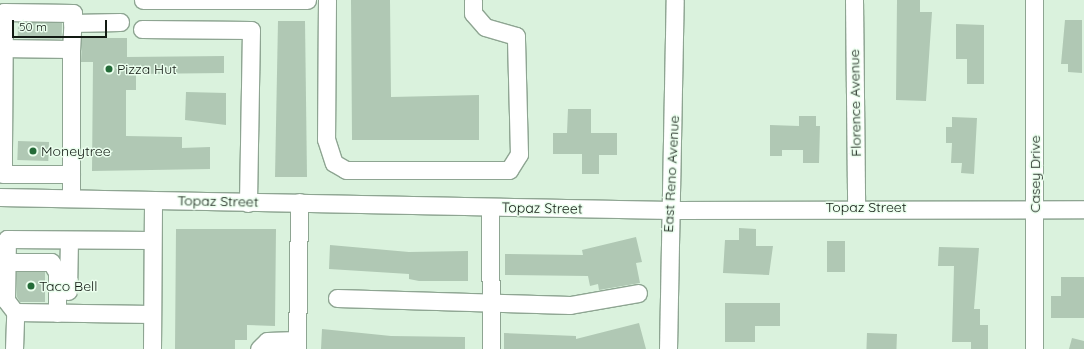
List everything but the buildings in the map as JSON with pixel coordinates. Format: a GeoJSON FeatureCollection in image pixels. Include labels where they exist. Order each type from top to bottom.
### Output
{"type":"FeatureCollection","features":[{"type":"Feature","properties":{"kind":"street"},"geometry":{"type":"LineString","coordinates":[[143,0],[307,0]]}},
{"type":"Feature","properties":{"kind":"street"},"geometry":{"type":"LineString","coordinates":[[327,0],[326,140],[334,163],[346,170],[509,170],[519,154],[516,36],[485,27],[473,13],[473,0]]}},
{"type":"Feature","properties":{"kind":"street","name":"East Reno Avenue"},"geometry":{"type":"LineString","coordinates":[[668,349],[675,0]]}},
{"type":"Feature","properties":{"kind":"street","name":"Florence Avenue"},"geometry":{"type":"LineString","coordinates":[[854,0],[856,207]]}},
{"type":"Feature","properties":{"kind":"street","name":"Casey Drive"},"geometry":{"type":"LineString","coordinates":[[1034,0],[1034,349]]}},
{"type":"Feature","properties":{"kind":"street"},"geometry":{"type":"LineString","coordinates":[[71,174],[3,174],[2,48],[4,12],[72,13],[71,198]]}},
{"type":"Feature","properties":{"kind":"street"},"geometry":{"type":"LineString","coordinates":[[72,23],[120,22]]}},
{"type":"Feature","properties":{"kind":"street"},"geometry":{"type":"LineString","coordinates":[[142,29],[251,30],[248,203]]}},
{"type":"Feature","properties":{"kind":"street"},"geometry":{"type":"LineString","coordinates":[[2,48],[71,49]]}},
{"type":"Feature","properties":{"kind":"street","name":"Topaz Street"},"geometry":{"type":"LineString","coordinates":[[0,197],[671,210],[856,207],[1084,209]]}},
{"type":"Feature","properties":{"kind":"street"},"geometry":{"type":"LineString","coordinates":[[152,349],[153,200]]}},
{"type":"Feature","properties":{"kind":"street"},"geometry":{"type":"LineString","coordinates":[[259,349],[267,341],[297,345],[298,202]]}},
{"type":"Feature","properties":{"kind":"street"},"geometry":{"type":"LineString","coordinates":[[490,207],[491,349]]}},
{"type":"Feature","properties":{"kind":"street"},"geometry":{"type":"LineString","coordinates":[[14,349],[15,312],[6,300],[8,239],[152,240]]}},
{"type":"Feature","properties":{"kind":"street"},"geometry":{"type":"LineString","coordinates":[[62,313],[69,240]]}},
{"type":"Feature","properties":{"kind":"street"},"geometry":{"type":"LineString","coordinates":[[7,262],[51,262],[57,272],[62,313]]}},
{"type":"Feature","properties":{"kind":"street"},"geometry":{"type":"LineString","coordinates":[[337,298],[570,305],[638,293]]}},
{"type":"Feature","properties":{"kind":"street"},"geometry":{"type":"LineString","coordinates":[[15,312],[152,314]]}},
{"type":"Feature","properties":{"kind":"place","name":"Pizza Hut"},"geometry":{"type":"Point","coordinates":[109,69]}},
{"type":"Feature","properties":{"kind":"place","name":"Moneytree"},"geometry":{"type":"Point","coordinates":[33,151]}},
{"type":"Feature","properties":{"kind":"place","name":"Taco Bell"},"geometry":{"type":"Point","coordinates":[31,286]}}]}
